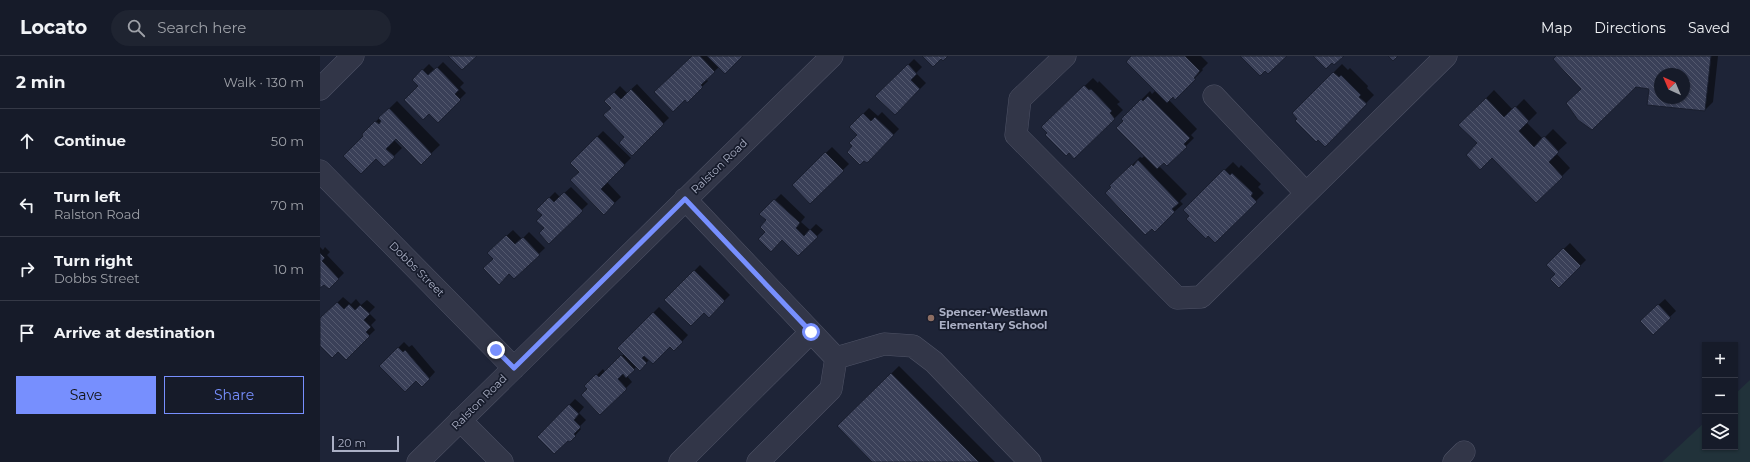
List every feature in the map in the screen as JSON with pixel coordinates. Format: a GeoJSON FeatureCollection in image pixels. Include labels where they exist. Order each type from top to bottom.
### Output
{"type":"FeatureCollection","features":[{"type":"Feature","properties":{"kind":"street"},"geometry":{"type":"LineString","coordinates":[[320,89],[353,56]]}},
{"type":"Feature","properties":{"kind":"street","name":"Ralston Road"},"geometry":{"type":"LineString","coordinates":[[418,462],[832,56]]}},
{"type":"Feature","properties":{"kind":"street"},"geometry":{"type":"LineString","coordinates":[[1065,56],[1020,99],[1016,135],[1177,298],[1201,297],[1446,56]]}},
{"type":"Feature","properties":{"kind":"street"},"geometry":{"type":"LineString","coordinates":[[1214,96],[1306,193]]}},
{"type":"Feature","properties":{"kind":"street","name":"Dobbs Street"},"geometry":{"type":"LineString","coordinates":[[320,171],[514,368]]}},
{"type":"Feature","properties":{"kind":"street"},"geometry":{"type":"LineString","coordinates":[[685,199],[836,358]]}},
{"type":"Feature","properties":{"kind":"street"},"geometry":{"type":"LineString","coordinates":[[680,462],[811,332]]}},
{"type":"Feature","properties":{"kind":"street"},"geometry":{"type":"LineString","coordinates":[[836,358],[884,344],[913,346],[934,362],[1030,462]]}},
{"type":"Feature","properties":{"kind":"street"},"geometry":{"type":"LineString","coordinates":[[758,462],[831,389],[836,358]]}},
{"type":"Feature","properties":{"kind":"street"},"geometry":{"type":"LineString","coordinates":[[460,420],[502,462]]}},
{"type":"Feature","properties":{"kind":"shaded area"},"geometry":{"type":"Polygon","coordinates":[[[1750,380],[1750,462],[1662,462],[1702,425],[1702,450],[1738,450],[1738,391],[1750,380]]]}},
{"type":"Feature","properties":{"kind":"building"},"geometry":{"type":"Polygon","coordinates":[[[448,56],[477,56],[462,70],[448,56]]]}},
{"type":"Feature","properties":{"kind":"building"},"geometry":{"type":"Polygon","coordinates":[[[692,56],[700,56],[715,72],[701,85],[703,87],[687,103],[685,100],[673,112],[654,92],[692,56]]]}},
{"type":"Feature","properties":{"kind":"building"},"geometry":{"type":"Polygon","coordinates":[[[707,56],[743,56],[725,74],[707,56]]]}},
{"type":"Feature","properties":{"kind":"building"},"geometry":{"type":"Polygon","coordinates":[[[922,56],[948,56],[943,61],[941,59],[933,67],[922,56]]]}},
{"type":"Feature","properties":{"kind":"building"},"geometry":{"type":"Polygon","coordinates":[[[1131,56],[1185,56],[1200,71],[1194,78],[1196,79],[1175,100],[1173,97],[1167,103],[1126,62],[1131,56]]]}},
{"type":"Feature","properties":{"kind":"building"},"geometry":{"type":"Polygon","coordinates":[[[1240,56],[1287,56],[1268,74],[1265,71],[1260,76],[1240,56]]]}},
{"type":"Feature","properties":{"kind":"building"},"geometry":{"type":"Polygon","coordinates":[[[1313,56],[1344,56],[1334,65],[1332,63],[1326,69],[1313,56]]]}},
{"type":"Feature","properties":{"kind":"building"},"geometry":{"type":"Polygon","coordinates":[[[1388,56],[1398,56],[1393,61],[1388,56]]]}},
{"type":"Feature","properties":{"kind":"building"},"geometry":{"type":"Polygon","coordinates":[[[1556,56],[1711,56],[1705,111],[1647,105],[1649,89],[1636,87],[1592,130],[1578,120],[1566,103],[1581,89],[1553,59],[1556,56]]]}},
{"type":"Feature","properties":{"kind":"building"},"geometry":{"type":"Polygon","coordinates":[[[908,64],[917,74],[911,80],[920,89],[895,115],[875,96],[908,64]]]}},
{"type":"Feature","properties":{"kind":"building"},"geometry":{"type":"Polygon","coordinates":[[[437,67],[459,90],[455,94],[461,100],[438,123],[429,114],[423,120],[404,100],[418,86],[412,80],[422,69],[428,75],[437,67]]]}},
{"type":"Feature","properties":{"kind":"building"},"geometry":{"type":"Polygon","coordinates":[[[1333,72],[1339,77],[1341,75],[1361,95],[1359,97],[1367,104],[1325,147],[1318,140],[1316,142],[1295,121],[1297,119],[1292,113],[1333,72]]]}},
{"type":"Feature","properties":{"kind":"building"},"geometry":{"type":"Polygon","coordinates":[[[1084,85],[1089,90],[1091,89],[1112,111],[1110,113],[1115,119],[1074,159],[1069,153],[1066,156],[1045,135],[1047,133],[1041,127],[1084,85]]]}},
{"type":"Feature","properties":{"kind":"building"},"geometry":{"type":"Polygon","coordinates":[[[631,89],[664,124],[632,156],[619,143],[624,137],[603,115],[611,108],[604,101],[614,92],[621,99],[631,89]]]}},
{"type":"Feature","properties":{"kind":"building"},"geometry":{"type":"Polygon","coordinates":[[[1148,96],[1190,138],[1184,144],[1187,147],[1167,166],[1164,163],[1157,169],[1116,128],[1123,121],[1121,119],[1141,99],[1143,101],[1148,96]]]}},
{"type":"Feature","properties":{"kind":"building"},"geometry":{"type":"Polygon","coordinates":[[[1486,98],[1504,117],[1515,106],[1529,121],[1519,131],[1534,147],[1544,136],[1559,152],[1549,162],[1563,177],[1536,203],[1492,158],[1480,170],[1466,155],[1477,143],[1458,125],[1486,98]]]}},
{"type":"Feature","properties":{"kind":"building"},"geometry":{"type":"Polygon","coordinates":[[[389,108],[432,154],[421,165],[396,139],[386,149],[395,157],[384,167],[376,159],[361,174],[343,156],[363,136],[362,134],[375,121],[379,124],[381,121],[378,118],[389,108]]]}},
{"type":"Feature","properties":{"kind":"building"},"geometry":{"type":"Polygon","coordinates":[[[863,113],[871,121],[875,117],[894,135],[867,163],[864,161],[860,165],[847,152],[852,146],[849,143],[857,135],[849,127],[863,113]]]}},
{"type":"Feature","properties":{"kind":"building"},"geometry":{"type":"Polygon","coordinates":[[[597,136],[625,165],[601,189],[615,203],[604,215],[570,180],[579,172],[570,163],[597,136]]]}},
{"type":"Feature","properties":{"kind":"building"},"geometry":{"type":"Polygon","coordinates":[[[825,152],[844,171],[810,204],[792,185],[825,152]]]}},
{"type":"Feature","properties":{"kind":"building"},"geometry":{"type":"Polygon","coordinates":[[[1138,160],[1179,203],[1172,209],[1175,212],[1155,232],[1152,229],[1145,235],[1105,193],[1111,187],[1109,186],[1111,184],[1138,160]]]}},
{"type":"Feature","properties":{"kind":"building"},"geometry":{"type":"Polygon","coordinates":[[[1224,169],[1230,175],[1232,173],[1253,193],[1251,196],[1257,202],[1215,243],[1208,236],[1206,239],[1186,219],[1189,216],[1183,210],[1224,169]]]}},
{"type":"Feature","properties":{"kind":"building"},"geometry":{"type":"Polygon","coordinates":[[[564,192],[583,211],[549,244],[539,233],[544,228],[536,221],[542,215],[536,210],[549,197],[554,202],[564,192]]]}},
{"type":"Feature","properties":{"kind":"building"},"geometry":{"type":"Polygon","coordinates":[[[774,199],[800,223],[796,228],[804,236],[810,229],[818,237],[798,256],[782,240],[771,252],[758,239],[765,232],[760,227],[766,220],[759,214],[774,199]]]}},
{"type":"Feature","properties":{"kind":"building"},"geometry":{"type":"Polygon","coordinates":[[[506,235],[515,244],[523,237],[540,255],[514,279],[509,274],[499,285],[483,268],[493,259],[487,253],[506,235]]]}},
{"type":"Feature","properties":{"kind":"building"},"geometry":{"type":"Polygon","coordinates":[[[1563,248],[1581,266],[1559,288],[1550,279],[1555,274],[1546,265],[1563,248]]]}},
{"type":"Feature","properties":{"kind":"building"},"geometry":{"type":"Polygon","coordinates":[[[320,253],[325,258],[322,261],[339,279],[329,289],[324,285],[320,288],[320,253]]]}},
{"type":"Feature","properties":{"kind":"building"},"geometry":{"type":"Polygon","coordinates":[[[694,270],[725,301],[709,318],[704,313],[691,326],[664,300],[694,270]]]}},
{"type":"Feature","properties":{"kind":"building"},"geometry":{"type":"Polygon","coordinates":[[[337,302],[344,309],[349,304],[355,310],[360,305],[370,314],[364,320],[371,327],[366,332],[370,336],[346,360],[338,352],[332,358],[320,346],[320,318],[337,302]]]}},
{"type":"Feature","properties":{"kind":"building"},"geometry":{"type":"Polygon","coordinates":[[[1658,304],[1671,318],[1653,335],[1640,321],[1658,304]]]}},
{"type":"Feature","properties":{"kind":"building"},"geometry":{"type":"Polygon","coordinates":[[[653,312],[683,342],[674,351],[670,347],[653,364],[644,356],[642,358],[647,363],[640,371],[617,348],[653,312]]]}},
{"type":"Feature","properties":{"kind":"building"},"geometry":{"type":"Polygon","coordinates":[[[398,347],[403,352],[405,350],[430,379],[422,387],[416,381],[405,392],[379,366],[398,347]]]}},
{"type":"Feature","properties":{"kind":"building"},"geometry":{"type":"Polygon","coordinates":[[[621,355],[635,370],[626,378],[623,374],[618,379],[627,389],[600,415],[581,395],[587,389],[584,386],[596,374],[599,377],[621,355]]]}},
{"type":"Feature","properties":{"kind":"building"},"geometry":{"type":"Polygon","coordinates":[[[891,373],[979,462],[872,462],[837,426],[891,373]]]}},
{"type":"Feature","properties":{"kind":"building"},"geometry":{"type":"Polygon","coordinates":[[[569,404],[579,414],[574,420],[581,427],[574,434],[576,436],[570,442],[568,441],[554,454],[537,437],[569,404]]]}},
{"type":"Feature","properties":{"kind":"place","name":"Spencer-Westlawn Elementary School"},"geometry":{"type":"Point","coordinates":[931,318]}},
{"type":"Feature","properties":{"kind":"route"},"geometry":{"type":"LineString","coordinates":[[496,350],[514,368],[685,199],[811,332]]}}]}
